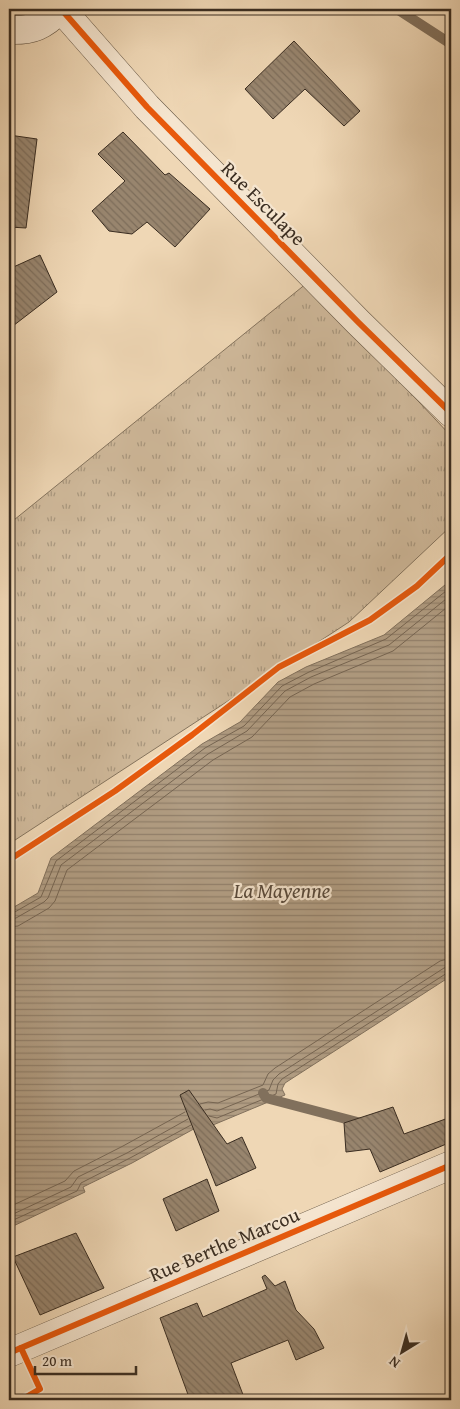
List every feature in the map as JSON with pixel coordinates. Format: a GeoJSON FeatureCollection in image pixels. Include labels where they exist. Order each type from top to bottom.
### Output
{"type":"FeatureCollection","features":[{"type":"Feature","properties":{"kind":"street"},"geometry":{"type":"LineString","coordinates":[[9,30],[23,30],[37,26],[50,19],[61,9]]}},
{"type":"Feature","properties":{"kind":"street","name":"Rue Esculape"},"geometry":{"type":"LineString","coordinates":[[61,9],[147,107],[351,315],[448,410]]}},
{"type":"Feature","properties":{"kind":"street","name":"Rue Berthe Marcou"},"geometry":{"type":"LineString","coordinates":[[9,1353],[451,1165]]}},
{"type":"Feature","properties":{"kind":"green space"},"geometry":{"type":"Polygon","coordinates":[[[307,283],[451,436],[451,526],[349,622],[9,844],[9,524],[307,283]]]}},
{"type":"Feature","properties":{"kind":"water","name":"La Mayenne"},"geometry":{"type":"Polygon","coordinates":[[[451,580],[451,976],[285,1083],[282,1089],[285,1095],[213,1125],[210,1120],[132,1163],[83,1187],[85,1192],[9,1228],[9,910],[38,893],[51,858],[202,744],[240,722],[278,682],[306,667],[384,635],[451,580]]]}},
{"type":"Feature","properties":{"kind":"building"},"geometry":{"type":"Polygon","coordinates":[[[294,41],[360,111],[344,126],[305,89],[273,119],[245,89],[294,41]]]}},
{"type":"Feature","properties":{"kind":"building"},"geometry":{"type":"Polygon","coordinates":[[[123,132],[165,175],[169,173],[210,209],[175,247],[147,222],[132,234],[109,231],[92,211],[125,181],[98,154],[123,132]]]}},
{"type":"Feature","properties":{"kind":"building"},"geometry":{"type":"Polygon","coordinates":[[[9,135],[37,139],[26,228],[9,227],[9,135]]]}},
{"type":"Feature","properties":{"kind":"building"},"geometry":{"type":"Polygon","coordinates":[[[40,255],[57,292],[9,329],[9,269],[40,255]]]}},
{"type":"Feature","properties":{"kind":"building"},"geometry":{"type":"Polygon","coordinates":[[[189,1090],[227,1144],[242,1137],[256,1168],[216,1186],[180,1095],[189,1090]]]}},
{"type":"Feature","properties":{"kind":"building"},"geometry":{"type":"Polygon","coordinates":[[[393,1107],[404,1134],[451,1117],[451,1142],[380,1172],[370,1149],[346,1152],[344,1123],[393,1107]]]}},
{"type":"Feature","properties":{"kind":"building"},"geometry":{"type":"Polygon","coordinates":[[[207,1179],[219,1211],[176,1231],[163,1199],[207,1179]]]}},
{"type":"Feature","properties":{"kind":"building"},"geometry":{"type":"Polygon","coordinates":[[[76,1233],[104,1288],[40,1315],[13,1257],[76,1233]]]}},
{"type":"Feature","properties":{"kind":"building"},"geometry":{"type":"Polygon","coordinates":[[[265,1275],[275,1286],[285,1281],[296,1310],[314,1329],[324,1348],[296,1360],[288,1340],[231,1363],[245,1400],[190,1400],[160,1318],[197,1303],[203,1317],[267,1289],[262,1277],[265,1275]]]}},
{"type":"Feature","properties":{"kind":"waterway"},"geometry":{"type":"LineString","coordinates":[[397,9],[451,44]]}},
{"type":"Feature","properties":{"kind":"waterway"},"geometry":{"type":"LineString","coordinates":[[263,1093],[266,1098],[365,1124]]}},
{"type":"Feature","properties":{"kind":"cycle path"},"geometry":{"type":"LineString","coordinates":[[61,9],[147,107],[358,322],[451,413]]}},
{"type":"Feature","properties":{"kind":"cycle path"},"geometry":{"type":"LineString","coordinates":[[9,860],[115,791],[192,735],[279,667],[370,620],[417,586],[451,554]]}},
{"type":"Feature","properties":{"kind":"cycle path"},"geometry":{"type":"LineString","coordinates":[[9,1353],[451,1165]]}},
{"type":"Feature","properties":{"kind":"cycle path"},"geometry":{"type":"LineString","coordinates":[[21,1348],[40,1389],[21,1400]]}}]}
